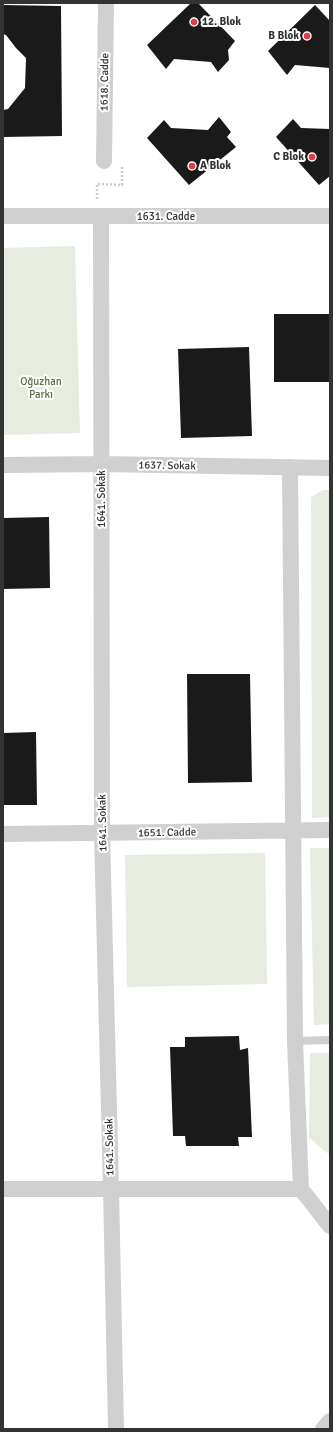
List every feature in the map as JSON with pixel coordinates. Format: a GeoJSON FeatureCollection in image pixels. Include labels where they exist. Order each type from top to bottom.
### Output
{"type":"FeatureCollection","features":[{"type":"Feature","properties":{"kind":"street","name":"1618. Cadde"},"geometry":{"type":"LineString","coordinates":[[104,161],[106,3]]}},
{"type":"Feature","properties":{"kind":"street","name":"1631. Cadde"},"geometry":{"type":"LineString","coordinates":[[3,216],[330,216]]}},
{"type":"Feature","properties":{"kind":"street","name":"1641. Sokak"},"geometry":{"type":"LineString","coordinates":[[99,217],[102,464],[102,834],[116,1429]]}},
{"type":"Feature","properties":{"kind":"street","name":"1637. Sokak"},"geometry":{"type":"LineString","coordinates":[[3,465],[102,464],[330,468]]}},
{"type":"Feature","properties":{"kind":"street"},"geometry":{"type":"LineString","coordinates":[[290,468],[295,1041],[301,1189],[330,1226]]}},
{"type":"Feature","properties":{"kind":"street","name":"1651. Cadde"},"geometry":{"type":"LineString","coordinates":[[3,834],[102,834],[330,830]]}},
{"type":"Feature","properties":{"kind":"street"},"geometry":{"type":"LineString","coordinates":[[3,1189],[301,1189],[330,1209]]}},
{"type":"Feature","properties":{"kind":"street"},"geometry":{"type":"LineString","coordinates":[[322,1429],[330,1421]]}},
{"type":"Feature","properties":{"kind":"lane"},"geometry":{"type":"LineString","coordinates":[[295,1041],[330,1040]]}},
{"type":"Feature","properties":{"kind":"path"},"geometry":{"type":"LineString","coordinates":[[99,217],[97,184],[122,185],[122,161],[104,161]]}},
{"type":"Feature","properties":{"kind":"green space","name":"Oğuzhan Parkı"},"geometry":{"type":"Polygon","coordinates":[[[75,246],[80,433],[3,435],[3,248],[75,246]]]}},
{"type":"Feature","properties":{"kind":"green space"},"geometry":{"type":"Polygon","coordinates":[[[323,490],[330,490],[330,817],[312,818],[311,497],[323,490]]]}},
{"type":"Feature","properties":{"kind":"green space"},"geometry":{"type":"Polygon","coordinates":[[[310,848],[330,848],[330,1024],[314,1025],[310,848]]]}},
{"type":"Feature","properties":{"kind":"green space"},"geometry":{"type":"Polygon","coordinates":[[[265,853],[267,984],[127,987],[125,855],[265,853]]]}},
{"type":"Feature","properties":{"kind":"green space"},"geometry":{"type":"Polygon","coordinates":[[[310,1053],[330,1053],[330,1155],[309,1138],[310,1053]]]}},
{"type":"Feature","properties":{"kind":"building","name":"12. Blok"},"geometry":{"type":"Polygon","coordinates":[[[191,3],[198,3],[235,41],[228,50],[229,60],[218,72],[211,62],[174,59],[166,69],[147,45],[191,3]]]}},
{"type":"Feature","properties":{"kind":"building"},"geometry":{"type":"Polygon","coordinates":[[[3,5],[61,6],[62,136],[3,137],[3,110],[8,109],[25,88],[26,58],[6,35],[3,34],[3,5]]]}},
{"type":"Feature","properties":{"kind":"building","name":"B Blok"},"geometry":{"type":"Polygon","coordinates":[[[315,5],[330,21],[330,68],[295,65],[287,75],[268,51],[315,5]]]}},
{"type":"Feature","properties":{"kind":"building","name":"A Blok"},"geometry":{"type":"Polygon","coordinates":[[[219,117],[231,132],[227,137],[236,147],[189,185],[147,138],[164,120],[171,128],[208,130],[219,117]]]}},
{"type":"Feature","properties":{"kind":"building","name":"C Blok"},"geometry":{"type":"Polygon","coordinates":[[[293,119],[301,128],[330,129],[330,176],[319,185],[276,137],[293,119]]]}},
{"type":"Feature","properties":{"kind":"building"},"geometry":{"type":"Polygon","coordinates":[[[274,314],[330,314],[330,382],[274,382],[274,314]]]}},
{"type":"Feature","properties":{"kind":"building"},"geometry":{"type":"Polygon","coordinates":[[[249,347],[252,436],[181,438],[178,349],[249,347]]]}},
{"type":"Feature","properties":{"kind":"building"},"geometry":{"type":"Polygon","coordinates":[[[49,517],[50,588],[3,589],[3,518],[49,517]]]}},
{"type":"Feature","properties":{"kind":"building"},"geometry":{"type":"Polygon","coordinates":[[[187,674],[250,674],[252,782],[188,783],[187,674]]]}},
{"type":"Feature","properties":{"kind":"building"},"geometry":{"type":"Polygon","coordinates":[[[36,732],[37,805],[3,805],[3,733],[36,732]]]}},
{"type":"Feature","properties":{"kind":"building"},"geometry":{"type":"Polygon","coordinates":[[[239,1036],[240,1050],[248,1048],[252,1137],[238,1137],[239,1146],[186,1146],[185,1136],[173,1136],[170,1047],[185,1047],[185,1037],[239,1036]]]}},
{"type":"Feature","properties":{"kind":"place","name":"12. Blok"},"geometry":{"type":"Point","coordinates":[194,22]}},
{"type":"Feature","properties":{"kind":"place","name":"B Blok"},"geometry":{"type":"Point","coordinates":[307,36]}},
{"type":"Feature","properties":{"kind":"place","name":"C Blok"},"geometry":{"type":"Point","coordinates":[312,157]}},
{"type":"Feature","properties":{"kind":"place","name":"A Blok"},"geometry":{"type":"Point","coordinates":[192,166]}}]}
